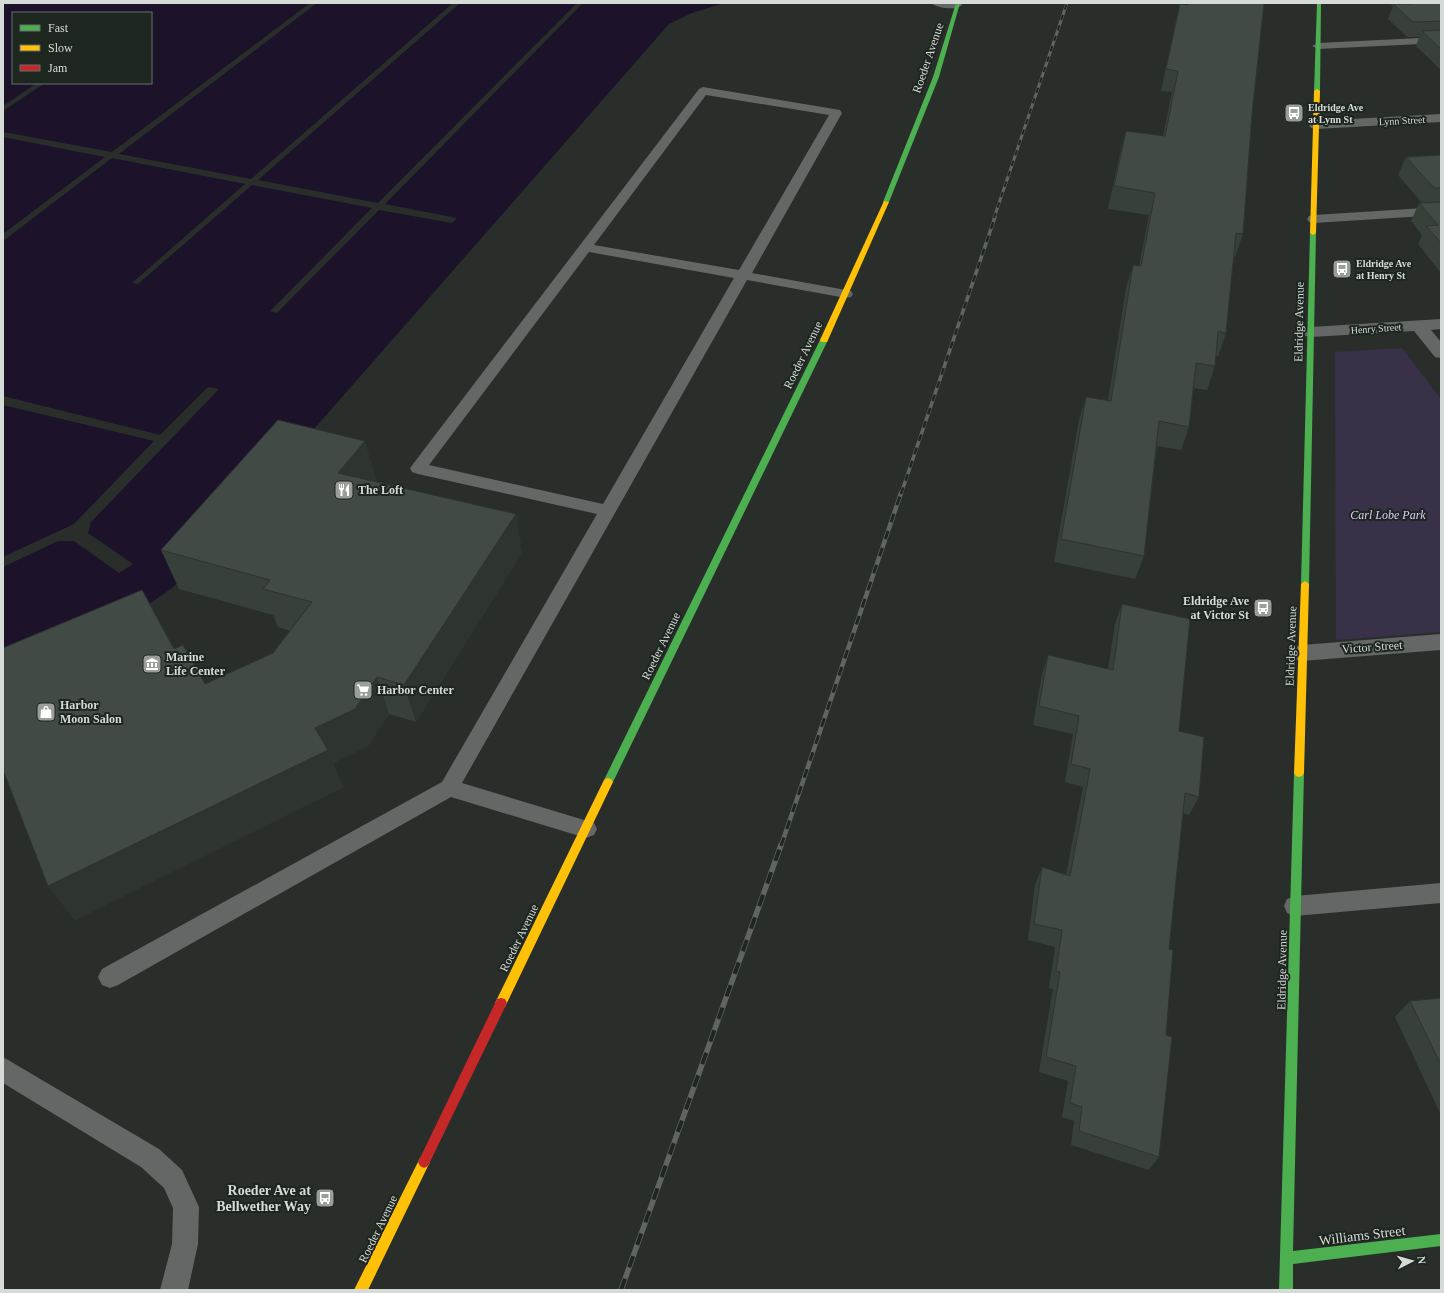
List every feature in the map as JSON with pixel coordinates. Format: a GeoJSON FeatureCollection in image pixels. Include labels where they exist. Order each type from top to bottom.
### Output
{"type":"FeatureCollection","features":[{"type":"Feature","properties":{"kind":"street","name":"Eldridge Avenue"},"geometry":{"type":"LineString","coordinates":[[1286,1290],[1319,3]]}},
{"type":"Feature","properties":{"kind":"street","name":"Roeder Avenue"},"geometry":{"type":"LineString","coordinates":[[361,1290],[846,294],[884,208],[918,122],[941,59],[958,4]]}},
{"type":"Feature","properties":{"kind":"street","name":"Lynn Street"},"geometry":{"type":"LineString","coordinates":[[1316,125],[1441,118]]}},
{"type":"Feature","properties":{"kind":"street","name":"Henry Street"},"geometry":{"type":"LineString","coordinates":[[1310,332],[1441,324]]}},
{"type":"Feature","properties":{"kind":"street"},"geometry":{"type":"LineString","coordinates":[[1418,325],[1441,353]]}},
{"type":"Feature","properties":{"kind":"street","name":"Victor Street"},"geometry":{"type":"LineString","coordinates":[[1302,652],[1441,642]]}},
{"type":"Feature","properties":{"kind":"street","name":"Williams Street"},"geometry":{"type":"LineString","coordinates":[[1287,1258],[1441,1240]]}},
{"type":"Feature","properties":{"kind":"lane"},"geometry":{"type":"LineString","coordinates":[[936,3],[958,4]]}},
{"type":"Feature","properties":{"kind":"lane"},"geometry":{"type":"LineString","coordinates":[[1318,46],[1441,40]]}},
{"type":"Feature","properties":{"kind":"lane"},"geometry":{"type":"LineString","coordinates":[[110,977],[449,788],[743,276],[836,113],[703,92],[418,468],[608,511]]}},
{"type":"Feature","properties":{"kind":"lane"},"geometry":{"type":"LineString","coordinates":[[1314,219],[1441,211]]}},
{"type":"Feature","properties":{"kind":"lane"},"geometry":{"type":"LineString","coordinates":[[585,247],[846,294]]}},
{"type":"Feature","properties":{"kind":"lane"},"geometry":{"type":"LineString","coordinates":[[449,788],[586,829]]}},
{"type":"Feature","properties":{"kind":"lane"},"geometry":{"type":"LineString","coordinates":[[1295,906],[1441,893]]}},
{"type":"Feature","properties":{"kind":"lane"},"geometry":{"type":"LineString","coordinates":[[3,1069],[150,1158],[173,1179],[186,1207],[185,1244],[174,1290]]}},
{"type":"Feature","properties":{"kind":"green space","name":"Carl Lobe Park"},"geometry":{"type":"Polygon","coordinates":[[[1402,348],[1441,399],[1441,632],[1336,640],[1335,352],[1402,348]]]}},
{"type":"Feature","properties":{"kind":"shaded area"},"geometry":{"type":"Polygon","coordinates":[[[3,3],[724,3],[692,13],[669,24],[187,574],[172,588],[152,602],[3,670],[3,3]]]}},
{"type":"Feature","properties":{"kind":"pier"},"geometry":{"type":"Polygon","coordinates":[[[310,3],[317,3],[119,154],[251,179],[453,3],[460,3],[258,180],[378,203],[577,3],[583,3],[385,204],[457,218],[452,223],[379,210],[277,313],[270,311],[372,208],[252,185],[138,284],[132,283],[245,184],[112,158],[3,241],[3,234],[105,157],[3,137],[3,132],[112,152],[310,3]]]}},
{"type":"Feature","properties":{"kind":"pier"},"geometry":{"type":"Polygon","coordinates":[[[36,84],[44,84],[3,111],[3,106],[36,84]]]}},
{"type":"Feature","properties":{"kind":"pier"},"geometry":{"type":"Polygon","coordinates":[[[208,387],[219,389],[91,522],[88,533],[133,564],[119,573],[74,541],[58,541],[3,567],[3,557],[74,524],[154,441],[3,405],[3,396],[160,435],[208,387]]]}},
{"type":"Feature","properties":{"kind":"building"},"geometry":{"type":"Polygon","coordinates":[[[1188,3],[1264,3],[1252,114],[1243,234],[1236,233],[1226,333],[1218,331],[1215,366],[1196,363],[1189,427],[1159,421],[1144,556],[1061,539],[1086,397],[1111,401],[1133,265],[1141,266],[1155,193],[1114,186],[1126,131],[1165,136],[1178,71],[1166,69],[1180,4],[1188,5],[1188,3]]]}},
{"type":"Feature","properties":{"kind":"building"},"geometry":{"type":"Polygon","coordinates":[[[1410,3],[1441,3],[1441,21],[1413,22],[1393,4],[1411,4],[1410,3]]]}},
{"type":"Feature","properties":{"kind":"building"},"geometry":{"type":"Polygon","coordinates":[[[1441,30],[1441,49],[1422,31],[1441,30]]]}},
{"type":"Feature","properties":{"kind":"building"},"geometry":{"type":"Polygon","coordinates":[[[1441,155],[1441,188],[1434,188],[1406,157],[1441,155]]]}},
{"type":"Feature","properties":{"kind":"building"},"geometry":{"type":"Polygon","coordinates":[[[1441,202],[1441,243],[1426,226],[1438,225],[1419,203],[1441,202]]]}},
{"type":"Feature","properties":{"kind":"building","name":"Harbor Center"},"geometry":{"type":"Polygon","coordinates":[[[278,420],[365,441],[338,473],[516,514],[404,685],[377,677],[355,709],[315,728],[328,750],[48,886],[3,770],[3,648],[142,590],[174,649],[183,645],[205,684],[273,653],[312,602],[263,589],[270,580],[161,550],[278,420]]]}},
{"type":"Feature","properties":{"kind":"building"},"geometry":{"type":"Polygon","coordinates":[[[1122,604],[1190,619],[1179,731],[1204,737],[1199,797],[1185,793],[1169,949],[1173,950],[1166,1035],[1172,1037],[1159,1157],[1079,1131],[1082,1107],[1070,1103],[1076,1066],[1046,1057],[1060,972],[1056,971],[1062,930],[1034,924],[1042,867],[1070,876],[1090,769],[1071,764],[1079,716],[1039,706],[1048,655],[1113,670],[1122,604]]]}},
{"type":"Feature","properties":{"kind":"building"},"geometry":{"type":"Polygon","coordinates":[[[1441,998],[1441,1065],[1410,1001],[1441,998]]]}},
{"type":"Feature","properties":{"kind":"railway"},"geometry":{"type":"LineString","coordinates":[[994,218],[1067,3]]}},
{"type":"Feature","properties":{"kind":"railway"},"geometry":{"type":"LineString","coordinates":[[901,494],[995,217]]}},
{"type":"Feature","properties":{"kind":"railway"},"geometry":{"type":"LineString","coordinates":[[781,846],[901,493]]}},
{"type":"Feature","properties":{"kind":"railway"},"geometry":{"type":"LineString","coordinates":[[621,1290],[781,845]]}},
{"type":"Feature","properties":{"kind":"traffic: fast"},"geometry":{"type":"LineString","coordinates":[[886,202],[936,77],[958,3]]}},
{"type":"Feature","properties":{"kind":"traffic: fast"},"geometry":{"type":"LineString","coordinates":[[1317,91],[1319,3]]}},
{"type":"Feature","properties":{"kind":"traffic: fast"},"geometry":{"type":"LineString","coordinates":[[1305,584],[1313,233]]}},
{"type":"Feature","properties":{"kind":"traffic: fast"},"geometry":{"type":"LineString","coordinates":[[608,782],[824,340]]}},
{"type":"Feature","properties":{"kind":"traffic: fast"},"geometry":{"type":"LineString","coordinates":[[1286,1290],[1299,773]]}},
{"type":"Feature","properties":{"kind":"traffic: fast"},"geometry":{"type":"LineString","coordinates":[[1287,1258],[1441,1240]]}},
{"type":"Feature","properties":{"kind":"traffic: slow"},"geometry":{"type":"LineString","coordinates":[[1313,233],[1317,91]]}},
{"type":"Feature","properties":{"kind":"traffic: slow"},"geometry":{"type":"LineString","coordinates":[[824,340],[886,202]]}},
{"type":"Feature","properties":{"kind":"traffic: slow"},"geometry":{"type":"LineString","coordinates":[[1299,773],[1305,584]]}},
{"type":"Feature","properties":{"kind":"traffic: slow"},"geometry":{"type":"LineString","coordinates":[[501,1003],[608,782]]}},
{"type":"Feature","properties":{"kind":"traffic: slow"},"geometry":{"type":"LineString","coordinates":[[361,1290],[424,1162]]}},
{"type":"Feature","properties":{"kind":"traffic: jam"},"geometry":{"type":"LineString","coordinates":[[424,1162],[501,1003]]}},
{"type":"Feature","properties":{"kind":"place","name":"Eldridge Ave at Lynn St"},"geometry":{"type":"Point","coordinates":[1294,113]}},
{"type":"Feature","properties":{"kind":"place","name":"Eldridge Ave at Henry St"},"geometry":{"type":"Point","coordinates":[1342,269]}},
{"type":"Feature","properties":{"kind":"place","name":"The Loft"},"geometry":{"type":"Point","coordinates":[344,490]}},
{"type":"Feature","properties":{"kind":"place","name":"Eldridge Ave at Victor St"},"geometry":{"type":"Point","coordinates":[1263,608]}},
{"type":"Feature","properties":{"kind":"place","name":"Marine Life Center"},"geometry":{"type":"Point","coordinates":[152,664]}},
{"type":"Feature","properties":{"kind":"place","name":"Harbor Center"},"geometry":{"type":"Point","coordinates":[363,690]}},
{"type":"Feature","properties":{"kind":"place","name":"Harbor Moon Salon"},"geometry":{"type":"Point","coordinates":[46,712]}},
{"type":"Feature","properties":{"kind":"place","name":"Roeder Ave at Bellwether Way"},"geometry":{"type":"Point","coordinates":[325,1198]}}]}
